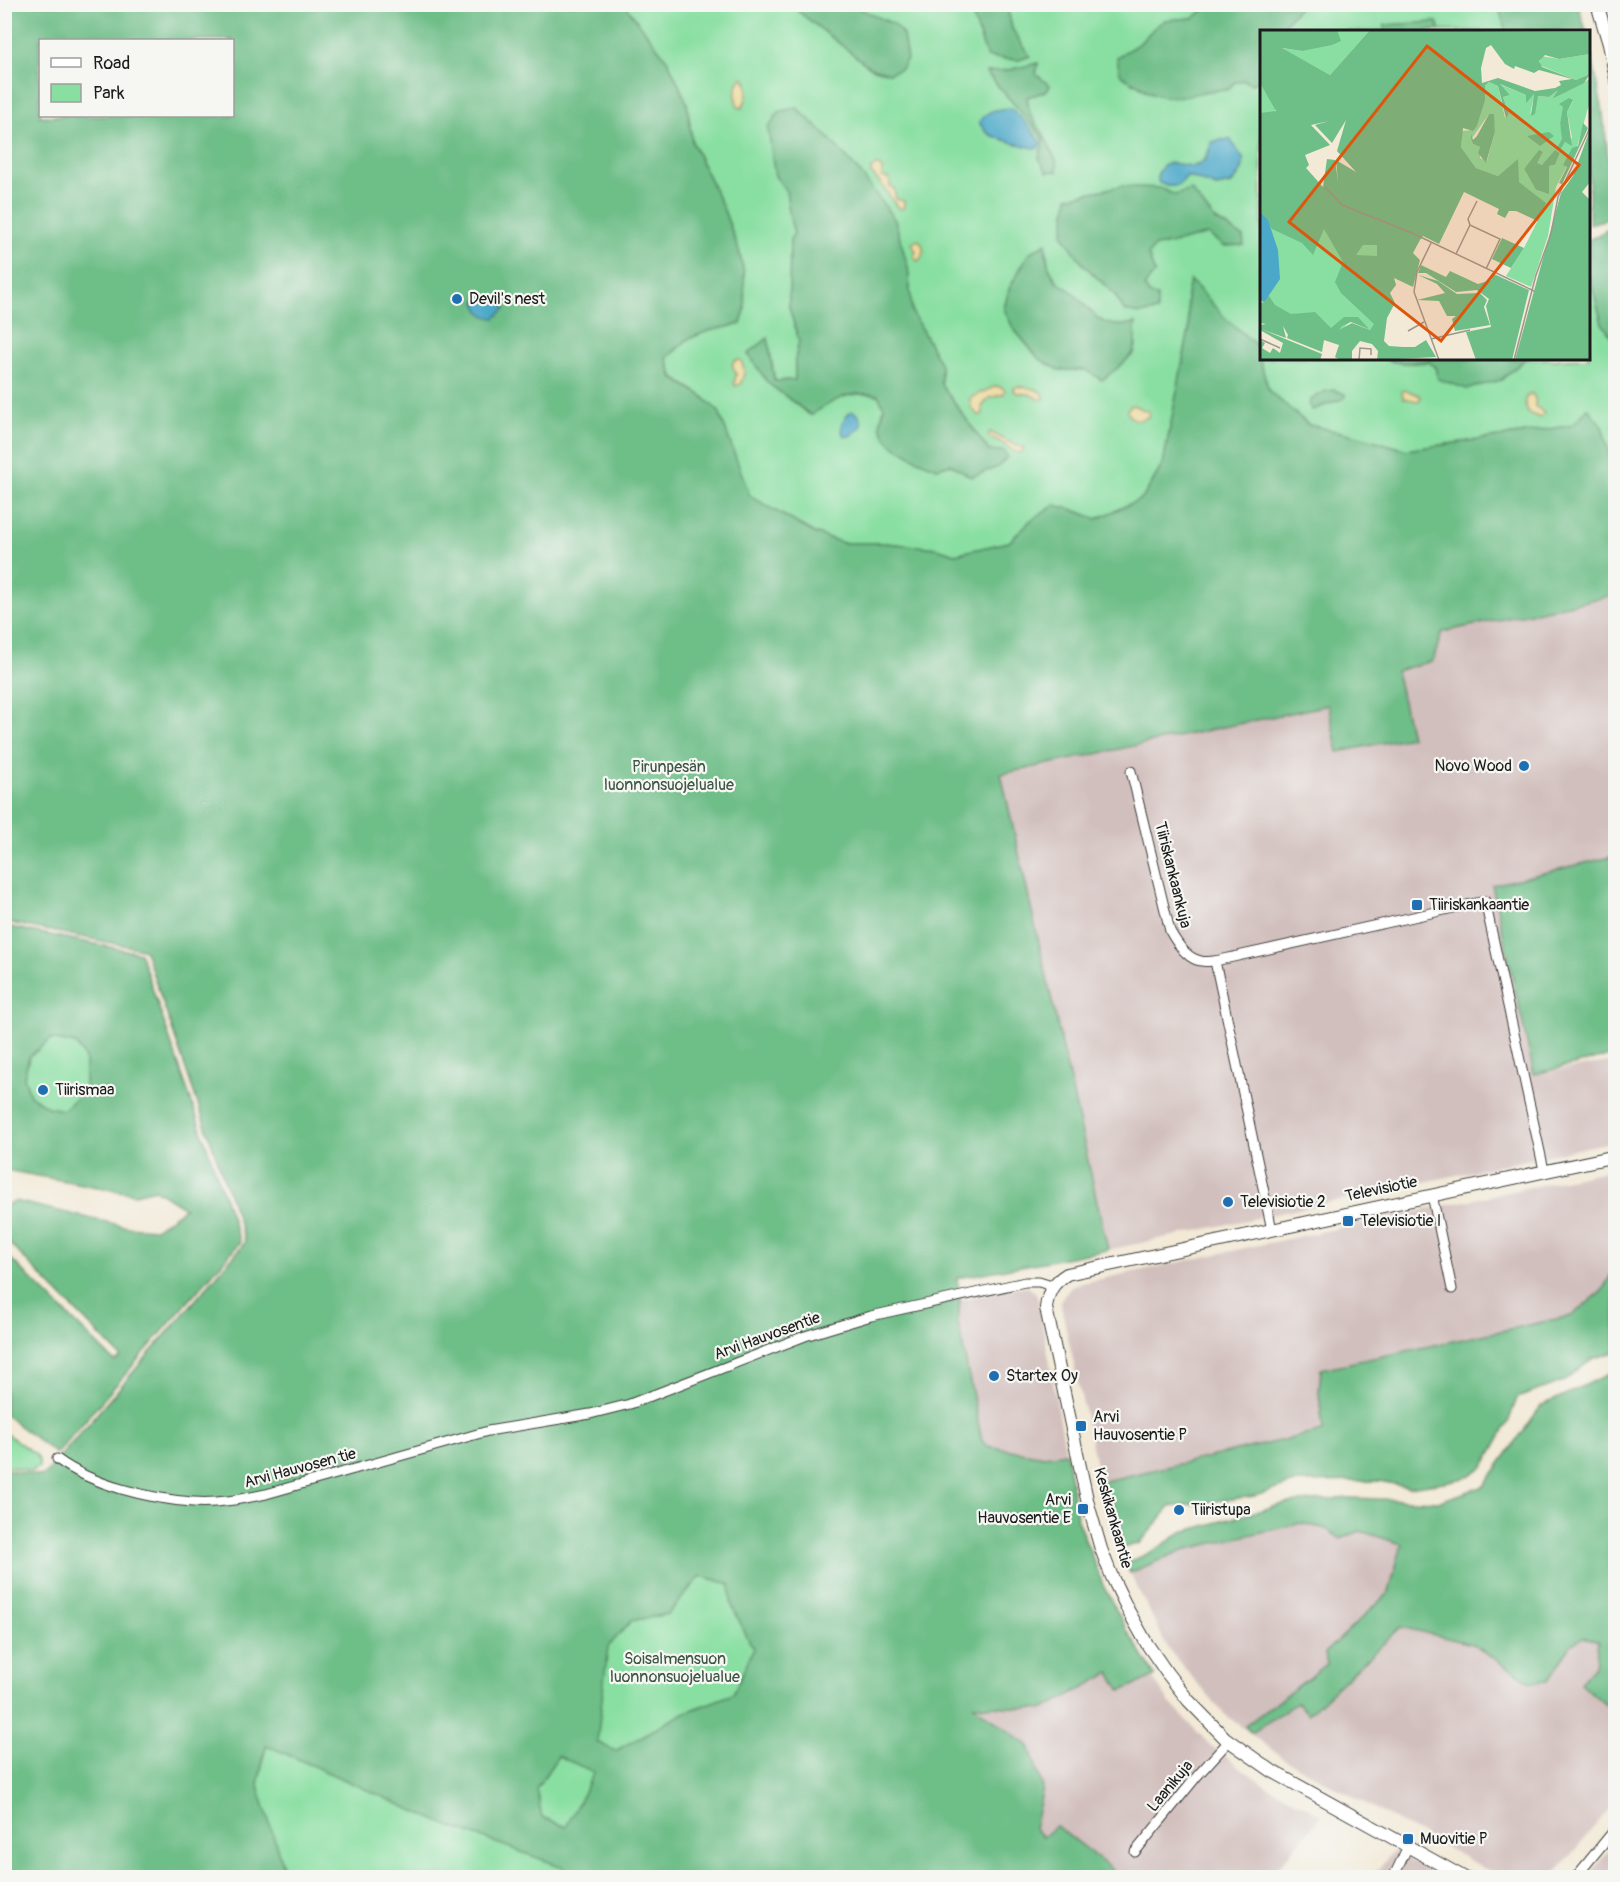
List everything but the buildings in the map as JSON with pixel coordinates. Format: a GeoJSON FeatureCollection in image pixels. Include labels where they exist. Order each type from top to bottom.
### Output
{"type":"FeatureCollection","features":[{"type":"Feature","properties":{"kind":"street"},"geometry":{"type":"LineString","coordinates":[[1597,4],[1609,44],[1616,79]]}},
{"type":"Feature","properties":{"kind":"street","name":"Tiiriskankaankuja"},"geometry":{"type":"LineString","coordinates":[[1131,771],[1170,931],[1175,941],[1187,954],[1199,961],[1215,961]]}},
{"type":"Feature","properties":{"kind":"street"},"geometry":{"type":"LineString","coordinates":[[1272,1230],[1215,961],[1485,901],[1544,1170]]}},
{"type":"Feature","properties":{"kind":"street","name":"Televisiotie"},"geometry":{"type":"LineString","coordinates":[[1052,1286],[1067,1274],[1616,1156]]}},
{"type":"Feature","properties":{"kind":"street"},"geometry":{"type":"LineString","coordinates":[[1432,1195],[1452,1289]]}},
{"type":"Feature","properties":{"kind":"street","name":"Arvi Hauvosentie"},"geometry":{"type":"LineString","coordinates":[[495,1430],[590,1414],[630,1404],[805,1336],[871,1316],[1025,1282],[1039,1282],[1052,1286]]}},
{"type":"Feature","properties":{"kind":"street","name":"Keskikankaantie"},"geometry":{"type":"LineString","coordinates":[[1052,1286],[1047,1294],[1046,1308],[1088,1504],[1105,1559],[1146,1644],[1188,1700],[1229,1741],[1272,1771],[1465,1878]]}},
{"type":"Feature","properties":{"kind":"street","name":"Arvi Hauvosen tie"},"geometry":{"type":"LineString","coordinates":[[57,1459],[107,1484],[144,1495],[193,1502],[233,1501],[266,1494],[495,1430]]}},
{"type":"Feature","properties":{"kind":"street","name":"Laanikuja"},"geometry":{"type":"LineString","coordinates":[[1135,1852],[1229,1741]]}},
{"type":"Feature","properties":{"kind":"street"},"geometry":{"type":"LineString","coordinates":[[1575,1878],[1616,1828]]}},
{"type":"Feature","properties":{"kind":"street"},"geometry":{"type":"LineString","coordinates":[[1393,1878],[1408,1846]]}},
{"type":"Feature","properties":{"kind":"shaded area"},"geometry":{"type":"Polygon","coordinates":[[[1615,595],[1615,856],[1492,886],[1534,1074],[1615,1061],[1615,1141],[1108,1250],[1001,774],[1328,705],[1411,737],[1396,671],[1433,661],[1442,632],[1615,595]]]}},
{"type":"Feature","properties":{"kind":"shaded area"},"geometry":{"type":"Polygon","coordinates":[[[1615,1169],[1615,1267],[1602,1291],[1571,1316],[1321,1369],[1319,1393],[1323,1431],[1100,1482],[1060,1301],[1073,1285],[1615,1169]]]}},
{"type":"Feature","properties":{"kind":"shaded area"},"geometry":{"type":"Polygon","coordinates":[[[1028,1287],[1035,1292],[1038,1299],[1066,1453],[1044,1456],[988,1446],[982,1441],[958,1323],[960,1300],[1028,1287]]]}},
{"type":"Feature","properties":{"kind":"shaded area"},"geometry":{"type":"Polygon","coordinates":[[[1301,1523],[1326,1529],[1341,1539],[1360,1531],[1402,1544],[1389,1592],[1364,1618],[1472,1644],[1531,1682],[1548,1681],[1571,1644],[1584,1637],[1598,1641],[1595,1666],[1580,1683],[1615,1713],[1615,1802],[1552,1877],[1500,1877],[1284,1759],[1223,1713],[1169,1650],[1130,1573],[1183,1550],[1301,1523]]]}},
{"type":"Feature","properties":{"kind":"shaded area"},"geometry":{"type":"Polygon","coordinates":[[[1110,1673],[1121,1690],[1152,1677],[1170,1703],[1210,1745],[1262,1783],[1322,1815],[1270,1877],[1123,1877],[1056,1826],[1042,1837],[1034,1828],[1043,1788],[972,1705],[1044,1709],[1110,1673]]]}},
{"type":"Feature","properties":{"kind":"shaded area"},"geometry":{"type":"Polygon","coordinates":[[[1615,1843],[1615,1877],[1587,1877],[1615,1843]]]}},
{"type":"Feature","properties":{"kind":"shaded area"},"geometry":{"type":"Polygon","coordinates":[[[1394,1851],[1440,1877],[1370,1878],[1394,1851]]]}},
{"type":"Feature","properties":{"kind":"green space"},"geometry":{"type":"Polygon","coordinates":[[[1210,4],[1301,5],[1286,22],[1282,30],[1260,30],[1260,80],[1251,84],[1243,80],[1235,82],[1227,90],[1167,97],[1152,93],[1121,75],[1117,57],[1140,43],[1154,28],[1165,20],[1194,18],[1210,4]]]}},
{"type":"Feature","properties":{"kind":"green space"},"geometry":{"type":"Polygon","coordinates":[[[1301,4],[1498,5],[1506,30],[1440,30],[1437,22],[1385,25],[1385,30],[1283,30],[1286,22],[1301,4]]]}},
{"type":"Feature","properties":{"kind":"green space","name":"Pirunpesän luonnonsuojelualue"},"geometry":{"type":"Polygon","coordinates":[[[5,5],[625,5],[668,61],[687,103],[692,142],[724,210],[739,251],[744,273],[745,310],[741,324],[708,331],[688,339],[667,358],[673,378],[701,395],[719,412],[750,496],[814,533],[843,543],[884,543],[937,548],[955,554],[1009,542],[1031,520],[1055,505],[1097,519],[1143,498],[1163,464],[1189,330],[1187,295],[1190,281],[1224,317],[1255,344],[1269,391],[1309,425],[1406,450],[1573,425],[1588,408],[1602,426],[1615,476],[1615,595],[1442,632],[1433,661],[1396,671],[1411,737],[1338,752],[1328,705],[1001,774],[1108,1250],[957,1278],[960,1300],[958,1323],[982,1441],[988,1446],[1044,1456],[1066,1453],[1078,1522],[1104,1587],[1155,1676],[1121,1691],[1110,1673],[1044,1709],[973,1705],[1029,1746],[1043,1788],[1034,1828],[1042,1837],[1056,1826],[1118,1874],[1117,1877],[566,1877],[563,1867],[446,1825],[266,1745],[258,1785],[286,1877],[5,1877],[4,1469],[41,1476],[45,1474],[244,1244],[245,1240],[145,951],[5,922],[5,5]],[[701,1576],[668,1614],[631,1621],[608,1647],[597,1742],[615,1751],[684,1713],[733,1694],[753,1649],[731,1604],[730,1584],[701,1576]],[[558,1756],[536,1789],[542,1817],[566,1827],[594,1772],[558,1756]]]}},
{"type":"Feature","properties":{"kind":"green space"},"geometry":{"type":"Polygon","coordinates":[[[625,5],[790,5],[871,68],[858,8],[851,5],[969,5],[987,57],[1019,60],[1029,56],[1012,29],[1007,5],[1210,5],[1194,18],[1165,20],[1140,43],[1117,57],[1132,83],[1147,92],[1190,95],[1202,91],[1227,90],[1235,82],[1243,80],[1251,84],[1260,80],[1260,360],[1429,362],[1435,367],[1438,379],[1451,382],[1501,380],[1524,360],[1590,360],[1590,278],[1602,323],[1615,342],[1615,476],[1602,426],[1588,409],[1574,425],[1406,450],[1309,425],[1269,391],[1254,344],[1224,317],[1190,281],[1187,295],[1189,330],[1163,464],[1143,498],[1097,519],[1071,509],[1031,520],[1009,542],[955,554],[937,548],[884,543],[843,543],[814,533],[749,496],[719,412],[701,395],[674,378],[667,358],[688,339],[708,331],[741,324],[744,273],[739,251],[724,210],[692,142],[687,103],[625,5]],[[1038,63],[987,73],[1044,140],[1039,158],[1057,171],[1043,133],[1029,112],[1027,97],[1047,91],[1036,74],[1038,63]],[[779,112],[768,128],[775,176],[786,190],[794,233],[790,240],[789,307],[799,341],[795,360],[795,380],[775,381],[768,339],[748,354],[768,383],[810,415],[843,397],[858,394],[878,395],[884,407],[880,426],[937,468],[1003,451],[990,452],[941,384],[941,365],[912,312],[908,267],[779,112]],[[1212,142],[1205,158],[1198,164],[1188,166],[1167,164],[1159,183],[1177,186],[1187,176],[1216,187],[1232,184],[1242,170],[1212,142]],[[1160,188],[1082,263],[1114,294],[1125,311],[1149,294],[1144,286],[1154,273],[1148,255],[1154,246],[1208,234],[1223,246],[1243,237],[1214,219],[1191,190],[1175,195],[1160,188]],[[1046,244],[1029,253],[1009,289],[1013,328],[1038,358],[1059,370],[1086,370],[1123,362],[1134,354],[1135,323],[1119,326],[1105,323],[1093,316],[1074,294],[1057,281],[1048,265],[1046,244]]]}},
{"type":"Feature","properties":{"kind":"green space"},"geometry":{"type":"Polygon","coordinates":[[[790,5],[851,5],[894,24],[903,35],[907,59],[901,69],[889,73],[871,68],[790,5]]]}},
{"type":"Feature","properties":{"kind":"green space"},"geometry":{"type":"Polygon","coordinates":[[[969,5],[1007,5],[1012,29],[1030,56],[1019,60],[987,57],[969,5]]]}},
{"type":"Feature","properties":{"kind":"green space"},"geometry":{"type":"Polygon","coordinates":[[[1498,5],[1578,5],[1586,30],[1506,30],[1498,5]]]}},
{"type":"Feature","properties":{"kind":"green space"},"geometry":{"type":"Polygon","coordinates":[[[1437,22],[1440,30],[1385,30],[1385,25],[1437,22]]]}},
{"type":"Feature","properties":{"kind":"green space"},"geometry":{"type":"Polygon","coordinates":[[[1590,49],[1602,107],[1609,164],[1612,218],[1590,224],[1590,49]]]}},
{"type":"Feature","properties":{"kind":"green space"},"geometry":{"type":"Polygon","coordinates":[[[1038,63],[1036,74],[1050,86],[1047,91],[1027,97],[1029,112],[1043,133],[1057,163],[1057,171],[1047,172],[1039,158],[1044,139],[986,72],[1009,70],[1038,63]]]}},
{"type":"Feature","properties":{"kind":"green space"},"geometry":{"type":"Polygon","coordinates":[[[796,107],[829,138],[862,175],[895,220],[908,267],[912,312],[941,365],[941,384],[989,451],[1004,451],[1007,457],[998,467],[971,477],[951,464],[937,468],[894,446],[880,426],[884,407],[878,395],[858,394],[842,397],[811,415],[768,383],[748,354],[768,338],[774,381],[795,380],[795,360],[799,341],[789,307],[790,240],[794,233],[786,190],[775,176],[768,128],[779,112],[796,107]]]}},
{"type":"Feature","properties":{"kind":"green space"},"geometry":{"type":"Polygon","coordinates":[[[1121,186],[1160,188],[1175,195],[1191,190],[1214,219],[1243,237],[1244,245],[1223,246],[1208,234],[1155,246],[1148,255],[1155,273],[1144,286],[1149,294],[1157,297],[1157,311],[1140,314],[1125,311],[1114,294],[1082,263],[1063,235],[1068,197],[1121,186]]]}},
{"type":"Feature","properties":{"kind":"green space"},"geometry":{"type":"Polygon","coordinates":[[[1612,227],[1616,272],[1615,342],[1602,323],[1590,278],[1590,239],[1612,227]]]}},
{"type":"Feature","properties":{"kind":"green space"},"geometry":{"type":"Polygon","coordinates":[[[1046,243],[1048,264],[1052,274],[1093,314],[1106,323],[1114,325],[1136,323],[1134,351],[1122,365],[1102,380],[1086,370],[1059,370],[1038,358],[1013,328],[1004,309],[1009,289],[1029,253],[1046,243]]]}},
{"type":"Feature","properties":{"kind":"green space"},"geometry":{"type":"Polygon","coordinates":[[[1388,360],[1524,360],[1501,380],[1467,389],[1438,379],[1435,367],[1429,362],[1388,360]]]}},
{"type":"Feature","properties":{"kind":"green space"},"geometry":{"type":"Polygon","coordinates":[[[1334,390],[1345,394],[1345,398],[1312,410],[1309,405],[1311,399],[1326,391],[1334,390]]]}},
{"type":"Feature","properties":{"kind":"green space"},"geometry":{"type":"Polygon","coordinates":[[[1615,856],[1615,1055],[1534,1074],[1492,885],[1615,856]]]}},
{"type":"Feature","properties":{"kind":"green space"},"geometry":{"type":"Polygon","coordinates":[[[5,926],[140,953],[240,1242],[56,1454],[5,1415],[5,1253],[115,1362],[121,1357],[5,1239],[5,1206],[15,1201],[128,1227],[155,1229],[185,1208],[155,1189],[135,1194],[5,1170],[5,926]],[[51,1039],[29,1057],[24,1077],[30,1095],[47,1107],[63,1110],[85,1091],[85,1058],[76,1044],[51,1039]]]}},
{"type":"Feature","properties":{"kind":"green space"},"geometry":{"type":"Polygon","coordinates":[[[51,1039],[76,1044],[85,1058],[85,1091],[63,1110],[47,1107],[30,1095],[24,1077],[29,1057],[51,1039]]]}},
{"type":"Feature","properties":{"kind":"green space"},"geometry":{"type":"Polygon","coordinates":[[[1615,1267],[1615,1352],[1592,1359],[1566,1380],[1517,1398],[1508,1423],[1484,1466],[1465,1478],[1409,1487],[1379,1481],[1297,1482],[1255,1496],[1170,1507],[1140,1543],[1119,1549],[1100,1482],[1323,1431],[1319,1393],[1321,1369],[1571,1316],[1602,1291],[1615,1267]]]}},
{"type":"Feature","properties":{"kind":"green space"},"geometry":{"type":"Polygon","coordinates":[[[1615,1371],[1615,1713],[1580,1683],[1595,1666],[1598,1641],[1583,1637],[1571,1645],[1548,1681],[1531,1682],[1472,1644],[1401,1627],[1308,1714],[1297,1702],[1252,1733],[1245,1726],[1327,1664],[1325,1653],[1389,1592],[1402,1544],[1360,1531],[1341,1539],[1326,1529],[1301,1523],[1183,1550],[1130,1573],[1126,1564],[1155,1550],[1182,1532],[1287,1503],[1349,1498],[1440,1501],[1484,1486],[1541,1406],[1615,1371]]]}},
{"type":"Feature","properties":{"kind":"green space"},"geometry":{"type":"Polygon","coordinates":[[[4,1432],[35,1454],[39,1460],[39,1467],[31,1471],[5,1466],[4,1432]]]}},
{"type":"Feature","properties":{"kind":"green space","name":"Soisalmensuon luonnonsuojelualue"},"geometry":{"type":"Polygon","coordinates":[[[701,1576],[730,1584],[742,1599],[763,1682],[616,1877],[5,1878],[280,1712],[600,1630],[701,1576]]]}},
{"type":"Feature","properties":{"kind":"sand"},"geometry":{"type":"Polygon","coordinates":[[[743,77],[748,88],[742,108],[738,107],[736,95],[738,83],[743,77]]]}},
{"type":"Feature","properties":{"kind":"sand"},"geometry":{"type":"Polygon","coordinates":[[[875,166],[882,169],[882,177],[890,181],[890,187],[894,188],[896,199],[904,201],[902,209],[898,208],[871,173],[871,169],[875,166]]]}},
{"type":"Feature","properties":{"kind":"sand"},"geometry":{"type":"Polygon","coordinates":[[[917,240],[921,242],[923,250],[918,261],[915,259],[916,252],[912,244],[917,240]]]}},
{"type":"Feature","properties":{"kind":"sand"},"geometry":{"type":"Polygon","coordinates":[[[740,360],[744,372],[740,384],[736,386],[734,384],[736,374],[732,364],[740,360]]]}},
{"type":"Feature","properties":{"kind":"sand"},"geometry":{"type":"Polygon","coordinates":[[[996,386],[1003,388],[1004,394],[989,398],[982,407],[983,413],[978,415],[971,408],[970,398],[996,386]]]}},
{"type":"Feature","properties":{"kind":"sand"},"geometry":{"type":"Polygon","coordinates":[[[1018,386],[1038,390],[1045,398],[1040,400],[1029,394],[1017,393],[1013,389],[1018,386]]]}},
{"type":"Feature","properties":{"kind":"sand"},"geometry":{"type":"Polygon","coordinates":[[[1406,390],[1421,396],[1420,400],[1403,398],[1402,391],[1406,390]]]}},
{"type":"Feature","properties":{"kind":"sand"},"geometry":{"type":"Polygon","coordinates":[[[1531,393],[1535,398],[1536,406],[1544,413],[1540,418],[1528,413],[1525,405],[1525,398],[1531,393]]]}},
{"type":"Feature","properties":{"kind":"sand"},"geometry":{"type":"Polygon","coordinates":[[[1133,405],[1149,412],[1148,417],[1138,420],[1132,418],[1127,410],[1133,405]]]}},
{"type":"Feature","properties":{"kind":"sand"},"geometry":{"type":"Polygon","coordinates":[[[990,432],[1024,448],[1023,450],[1020,453],[1013,450],[988,436],[990,432]]]}},
{"type":"Feature","properties":{"kind":"water"},"geometry":{"type":"Polygon","coordinates":[[[1010,108],[1019,115],[1041,142],[1038,148],[993,136],[986,132],[979,122],[992,111],[1010,108]]]}},
{"type":"Feature","properties":{"kind":"water"},"geometry":{"type":"Polygon","coordinates":[[[1230,139],[1244,160],[1242,170],[1232,183],[1217,187],[1187,176],[1178,186],[1159,183],[1157,177],[1161,168],[1166,164],[1199,165],[1205,160],[1212,142],[1230,139]]]}},
{"type":"Feature","properties":{"kind":"water"},"geometry":{"type":"Polygon","coordinates":[[[482,295],[494,297],[506,308],[495,318],[485,315],[480,311],[476,301],[482,295]]]}},
{"type":"Feature","properties":{"kind":"water"},"geometry":{"type":"Polygon","coordinates":[[[852,411],[860,418],[861,427],[850,436],[844,436],[843,422],[852,411]]]}},
{"type":"Feature","properties":{"kind":"place","name":"Devil's nest"},"geometry":{"type":"Point","coordinates":[457,299]}},
{"type":"Feature","properties":{"kind":"place","name":"Novo Wood"},"geometry":{"type":"Point","coordinates":[1524,766]}},
{"type":"Feature","properties":{"kind":"place","name":"Tiiriskankaantie"},"geometry":{"type":"Point","coordinates":[1417,905]}},
{"type":"Feature","properties":{"kind":"place","name":"Tiirismaa"},"geometry":{"type":"Point","coordinates":[43,1090]}},
{"type":"Feature","properties":{"kind":"place","name":"Televisiotie 2"},"geometry":{"type":"Point","coordinates":[1228,1202]}},
{"type":"Feature","properties":{"kind":"place","name":"Televisiotie I"},"geometry":{"type":"Point","coordinates":[1348,1221]}},
{"type":"Feature","properties":{"kind":"place","name":"Startex Oy"},"geometry":{"type":"Point","coordinates":[994,1376]}},
{"type":"Feature","properties":{"kind":"place","name":"Arvi Hauvosentie P"},"geometry":{"type":"Point","coordinates":[1081,1426]}},
{"type":"Feature","properties":{"kind":"place","name":"Arvi Hauvosentie E"},"geometry":{"type":"Point","coordinates":[1083,1509]}},
{"type":"Feature","properties":{"kind":"place","name":"Tiiristupa"},"geometry":{"type":"Point","coordinates":[1179,1510]}},
{"type":"Feature","properties":{"kind":"place","name":"Muovitie P"},"geometry":{"type":"Point","coordinates":[1408,1839]}}]}
